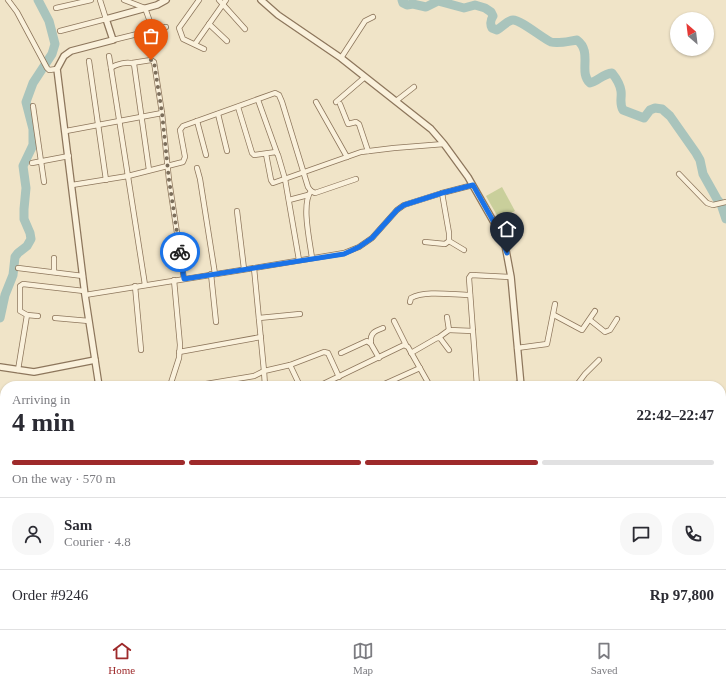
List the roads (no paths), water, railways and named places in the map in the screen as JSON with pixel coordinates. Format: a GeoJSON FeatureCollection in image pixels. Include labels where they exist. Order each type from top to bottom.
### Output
{"type":"FeatureCollection","features":[{"type":"Feature","properties":{"kind":"street"},"geometry":{"type":"LineString","coordinates":[[8,0],[17,12],[47,67],[50,70],[57,69]]}},
{"type":"Feature","properties":{"kind":"street"},"geometry":{"type":"LineString","coordinates":[[56,8],[91,0]]}},
{"type":"Feature","properties":{"kind":"street"},"geometry":{"type":"LineString","coordinates":[[100,0],[113,40]]}},
{"type":"Feature","properties":{"kind":"street"},"geometry":{"type":"LineString","coordinates":[[124,0],[145,8],[153,30]]}},
{"type":"Feature","properties":{"kind":"street"},"geometry":{"type":"LineString","coordinates":[[60,31],[145,8],[162,3],[166,0]]}},
{"type":"Feature","properties":{"kind":"street"},"geometry":{"type":"LineString","coordinates":[[199,0],[179,28],[183,39],[204,49]]}},
{"type":"Feature","properties":{"kind":"street"},"geometry":{"type":"LineString","coordinates":[[195,44],[209,24],[221,2],[226,0]]}},
{"type":"Feature","properties":{"kind":"street"},"geometry":{"type":"LineString","coordinates":[[265,1],[300,31],[341,58],[431,129],[444,144],[473,185],[505,245],[511,277],[520,381]]}},
{"type":"Feature","properties":{"kind":"street"},"geometry":{"type":"LineString","coordinates":[[221,2],[245,29]]}},
{"type":"Feature","properties":{"kind":"street"},"geometry":{"type":"LineString","coordinates":[[341,58],[365,21],[373,17]]}},
{"type":"Feature","properties":{"kind":"street"},"geometry":{"type":"LineString","coordinates":[[209,24],[227,41]]}},
{"type":"Feature","properties":{"kind":"street"},"geometry":{"type":"LineString","coordinates":[[98,381],[85,293],[66,131],[57,69],[64,56],[71,51],[166,27]]}},
{"type":"Feature","properties":{"kind":"street"},"geometry":{"type":"LineString","coordinates":[[109,56],[145,285]]}},
{"type":"Feature","properties":{"kind":"street"},"geometry":{"type":"LineString","coordinates":[[111,68],[114,66],[144,60],[151,60],[154,62],[184,279]]}},
{"type":"Feature","properties":{"kind":"street"},"geometry":{"type":"LineString","coordinates":[[89,61],[106,180]]}},
{"type":"Feature","properties":{"kind":"street"},"geometry":{"type":"LineString","coordinates":[[132,63],[134,64],[149,170]]}},
{"type":"Feature","properties":{"kind":"street"},"geometry":{"type":"LineString","coordinates":[[365,77],[338,103],[348,124],[356,122],[359,124],[368,151]]}},
{"type":"Feature","properties":{"kind":"street"},"geometry":{"type":"LineString","coordinates":[[396,101],[414,87]]}},
{"type":"Feature","properties":{"kind":"street"},"geometry":{"type":"LineString","coordinates":[[72,185],[128,176],[183,162],[185,157],[180,130],[183,126],[275,94],[279,95],[289,120],[308,187],[309,193],[306,207],[312,258]]}},
{"type":"Feature","properties":{"kind":"street"},"geometry":{"type":"LineString","coordinates":[[258,100],[285,179],[299,260]]}},
{"type":"Feature","properties":{"kind":"street"},"geometry":{"type":"LineString","coordinates":[[316,102],[347,157]]}},
{"type":"Feature","properties":{"kind":"street"},"geometry":{"type":"LineString","coordinates":[[33,106],[44,182]]}},
{"type":"Feature","properties":{"kind":"street"},"geometry":{"type":"LineString","coordinates":[[238,107],[252,153],[254,155],[277,153]]}},
{"type":"Feature","properties":{"kind":"street"},"geometry":{"type":"LineString","coordinates":[[66,131],[162,113]]}},
{"type":"Feature","properties":{"kind":"street"},"geometry":{"type":"LineString","coordinates":[[218,114],[227,152]]}},
{"type":"Feature","properties":{"kind":"street"},"geometry":{"type":"LineString","coordinates":[[197,121],[206,155]]}},
{"type":"Feature","properties":{"kind":"street"},"geometry":{"type":"LineString","coordinates":[[266,154],[272,182],[304,173],[368,151],[444,144]]}},
{"type":"Feature","properties":{"kind":"street"},"geometry":{"type":"LineString","coordinates":[[32,163],[69,156]]}},
{"type":"Feature","properties":{"kind":"street"},"geometry":{"type":"LineString","coordinates":[[197,168],[200,179],[213,274],[216,322]]}},
{"type":"Feature","properties":{"kind":"street"},"geometry":{"type":"LineString","coordinates":[[679,174],[704,201],[713,205],[725,202]]}},
{"type":"Feature","properties":{"kind":"street"},"geometry":{"type":"LineString","coordinates":[[289,200],[356,179]]}},
{"type":"Feature","properties":{"kind":"street"},"geometry":{"type":"LineString","coordinates":[[38,316],[21,313],[20,286],[23,284],[85,293],[344,254],[359,247],[372,238],[400,207],[407,203],[473,185]]}},
{"type":"Feature","properties":{"kind":"street"},"geometry":{"type":"LineString","coordinates":[[442,193],[449,241]]}},
{"type":"Feature","properties":{"kind":"street"},"geometry":{"type":"LineString","coordinates":[[237,211],[244,269]]}},
{"type":"Feature","properties":{"kind":"street"},"geometry":{"type":"LineString","coordinates":[[425,242],[445,244],[449,241]]}},
{"type":"Feature","properties":{"kind":"street"},"geometry":{"type":"LineString","coordinates":[[449,241],[464,250]]}},
{"type":"Feature","properties":{"kind":"street"},"geometry":{"type":"LineString","coordinates":[[54,258],[54,272]]}},
{"type":"Feature","properties":{"kind":"street"},"geometry":{"type":"LineString","coordinates":[[18,268],[83,276]]}},
{"type":"Feature","properties":{"kind":"street"},"geometry":{"type":"LineString","coordinates":[[254,268],[264,381]]}},
{"type":"Feature","properties":{"kind":"street"},"geometry":{"type":"LineString","coordinates":[[477,381],[469,278],[470,275],[511,277]]}},
{"type":"Feature","properties":{"kind":"street"},"geometry":{"type":"LineString","coordinates":[[172,381],[179,358],[180,345],[174,280]]}},
{"type":"Feature","properties":{"kind":"street"},"geometry":{"type":"LineString","coordinates":[[135,286],[141,350]]}},
{"type":"Feature","properties":{"kind":"street"},"geometry":{"type":"LineString","coordinates":[[410,302],[416,295],[470,295]]}},
{"type":"Feature","properties":{"kind":"street"},"geometry":{"type":"LineString","coordinates":[[517,348],[547,344],[556,304]]}},
{"type":"Feature","properties":{"kind":"street"},"geometry":{"type":"LineString","coordinates":[[554,315],[582,330],[595,311]]}},
{"type":"Feature","properties":{"kind":"street"},"geometry":{"type":"LineString","coordinates":[[259,318],[300,314]]}},
{"type":"Feature","properties":{"kind":"street"},"geometry":{"type":"LineString","coordinates":[[18,370],[27,315]]}},
{"type":"Feature","properties":{"kind":"street"},"geometry":{"type":"LineString","coordinates":[[447,317],[449,330]]}},
{"type":"Feature","properties":{"kind":"street"},"geometry":{"type":"LineString","coordinates":[[55,318],[89,321]]}},
{"type":"Feature","properties":{"kind":"street"},"geometry":{"type":"LineString","coordinates":[[590,320],[605,332],[610,330],[617,319]]}},
{"type":"Feature","properties":{"kind":"street"},"geometry":{"type":"LineString","coordinates":[[394,321],[427,381]]}},
{"type":"Feature","properties":{"kind":"street"},"geometry":{"type":"LineString","coordinates":[[379,358],[370,337],[383,328]]}},
{"type":"Feature","properties":{"kind":"street"},"geometry":{"type":"LineString","coordinates":[[411,352],[427,342],[438,338],[449,330],[473,332]]}},
{"type":"Feature","properties":{"kind":"street"},"geometry":{"type":"LineString","coordinates":[[179,352],[261,337]]}},
{"type":"Feature","properties":{"kind":"street"},"geometry":{"type":"LineString","coordinates":[[438,338],[449,350]]}},
{"type":"Feature","properties":{"kind":"street"},"geometry":{"type":"LineString","coordinates":[[341,353],[367,341],[371,342]]}},
{"type":"Feature","properties":{"kind":"street"},"geometry":{"type":"LineString","coordinates":[[330,381],[406,345]]}},
{"type":"Feature","properties":{"kind":"street"},"geometry":{"type":"LineString","coordinates":[[224,381],[254,376],[264,371],[290,365],[326,352],[330,357],[339,377]]}},
{"type":"Feature","properties":{"kind":"street"},"geometry":{"type":"LineString","coordinates":[[3,368],[34,372],[95,360]]}},
{"type":"Feature","properties":{"kind":"street"},"geometry":{"type":"LineString","coordinates":[[580,381],[599,360]]}},
{"type":"Feature","properties":{"kind":"street"},"geometry":{"type":"LineString","coordinates":[[290,365],[298,381]]}},
{"type":"Feature","properties":{"kind":"street"},"geometry":{"type":"LineString","coordinates":[[391,381],[420,368]]}},
{"type":"Feature","properties":{"kind":"waterway"},"geometry":{"type":"LineString","coordinates":[[0,318],[5,295],[13,275],[15,257],[27,246],[31,239],[24,219],[26,188],[23,166],[33,145],[33,129],[26,102],[33,83],[52,54],[55,44],[49,21],[38,0]]}},
{"type":"Feature","properties":{"kind":"waterway"},"geometry":{"type":"LineString","coordinates":[[402,0],[403,3],[407,5],[413,4],[426,7],[438,1],[464,8],[475,5],[485,8],[491,12],[493,16],[491,27],[497,30],[507,22],[513,20],[521,23],[554,43],[577,40],[582,45],[584,50],[585,73],[590,83],[612,73],[618,81],[623,110],[644,118],[650,110],[655,108],[662,109],[670,116],[700,160],[703,174],[721,204],[726,219]]}}]}
